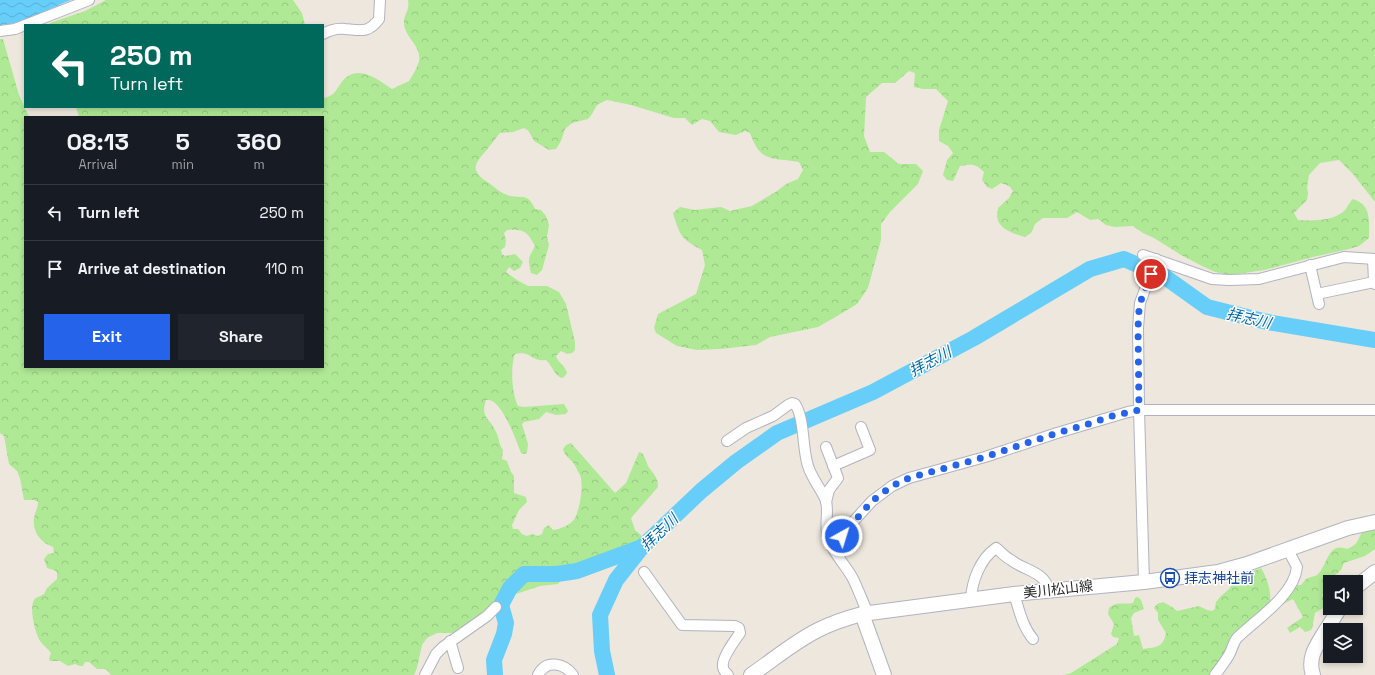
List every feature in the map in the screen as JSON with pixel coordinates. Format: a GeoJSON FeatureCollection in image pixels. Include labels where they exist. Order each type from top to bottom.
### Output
{"type":"FeatureCollection","features":[{"type":"Feature","properties":{"kind":"main road","name":"美川松山線"},"geometry":{"type":"LineString","coordinates":[[750,675],[818,630],[845,618],[865,613],[1014,594],[1144,582],[1218,572],[1247,564],[1348,528],[1375,522]]}},
{"type":"Feature","properties":{"kind":"main road"},"geometry":{"type":"LineString","coordinates":[[1363,581],[1375,572]]}},
{"type":"Feature","properties":{"kind":"main road"},"geometry":{"type":"LineString","coordinates":[[865,613],[884,675]]}},
{"type":"Feature","properties":{"kind":"main road"},"geometry":{"type":"LineString","coordinates":[[1313,675],[1312,660],[1314,650],[1336,615]]}},
{"type":"Feature","properties":{"kind":"street"},"geometry":{"type":"LineString","coordinates":[[28,24],[88,0]]}},
{"type":"Feature","properties":{"kind":"street"},"geometry":{"type":"LineString","coordinates":[[324,34],[344,28],[352,30],[369,29],[379,19],[380,0]]}},
{"type":"Feature","properties":{"kind":"street"},"geometry":{"type":"LineString","coordinates":[[0,31],[15,29],[24,25]]}},
{"type":"Feature","properties":{"kind":"street"},"geometry":{"type":"LineString","coordinates":[[1143,255],[1212,279],[1259,279],[1286,273],[1310,265],[1344,257],[1374,259],[1374,283],[1318,299],[1310,265]]}},
{"type":"Feature","properties":{"kind":"street"},"geometry":{"type":"LineString","coordinates":[[1144,582],[1138,322],[1140,303],[1156,260]]}},
{"type":"Feature","properties":{"kind":"street"},"geometry":{"type":"LineString","coordinates":[[727,440],[746,428],[773,416],[792,404],[795,404],[798,408],[800,416],[808,466],[826,502]]}},
{"type":"Feature","properties":{"kind":"street"},"geometry":{"type":"LineString","coordinates":[[833,548],[852,523],[872,501],[892,486],[909,478],[985,457],[1112,416],[1139,410],[1375,410]]}},
{"type":"Feature","properties":{"kind":"street"},"geometry":{"type":"LineString","coordinates":[[833,466],[870,450],[865,431]]}},
{"type":"Feature","properties":{"kind":"street"},"geometry":{"type":"LineString","coordinates":[[826,447],[838,478],[829,490],[826,502],[826,529],[833,548],[852,577],[865,613]]}},
{"type":"Feature","properties":{"kind":"street"},"geometry":{"type":"LineString","coordinates":[[971,599],[979,568],[985,558],[996,548],[1011,561],[1043,578],[1049,590]]}},
{"type":"Feature","properties":{"kind":"street"},"geometry":{"type":"LineString","coordinates":[[1215,675],[1229,655],[1236,640],[1276,604],[1284,595],[1294,578],[1297,567],[1288,550]]}},
{"type":"Feature","properties":{"kind":"street"},"geometry":{"type":"LineString","coordinates":[[644,572],[682,625],[735,626],[739,628],[740,633],[723,662],[723,668],[728,675]]}},
{"type":"Feature","properties":{"kind":"street"},"geometry":{"type":"LineString","coordinates":[[1014,594],[1022,622],[1032,639]]}},
{"type":"Feature","properties":{"kind":"street"},"geometry":{"type":"LineString","coordinates":[[425,675],[436,654],[443,647],[487,616],[496,607]]}},
{"type":"Feature","properties":{"kind":"street"},"geometry":{"type":"LineString","coordinates":[[450,641],[458,668]]}},
{"type":"Feature","properties":{"kind":"street"},"geometry":{"type":"LineString","coordinates":[[538,675],[544,668],[551,664],[557,664],[567,669],[573,675]]}},
{"type":"Feature","properties":{"kind":"green space"},"geometry":{"type":"Polygon","coordinates":[[[106,0],[293,0],[302,13],[305,24],[50,24],[85,11],[106,0]]]}},
{"type":"Feature","properties":{"kind":"green space"},"geometry":{"type":"Polygon","coordinates":[[[408,0],[1375,0],[1375,202],[1353,174],[1339,160],[1320,163],[1309,175],[1307,200],[1294,213],[1298,220],[1327,219],[1343,212],[1353,199],[1364,205],[1366,209],[1369,220],[1369,238],[1359,246],[1349,249],[1264,270],[1231,275],[1215,272],[1202,266],[1133,226],[1115,227],[1106,225],[1098,219],[1090,220],[1077,212],[1067,218],[1043,218],[1035,224],[1031,233],[1025,237],[1008,231],[1001,225],[997,217],[998,208],[1009,198],[1013,191],[1009,186],[1001,183],[992,189],[987,187],[982,180],[984,172],[973,165],[960,166],[953,181],[947,180],[943,175],[947,160],[953,153],[948,146],[939,141],[939,130],[948,101],[936,89],[914,87],[915,73],[909,71],[895,83],[882,83],[866,97],[864,136],[870,152],[884,152],[899,164],[916,164],[923,171],[918,184],[890,212],[881,224],[881,240],[868,288],[857,304],[818,327],[770,337],[756,345],[697,350],[677,346],[656,333],[654,328],[658,314],[696,294],[705,265],[702,250],[685,240],[680,232],[673,213],[680,207],[695,210],[721,207],[730,211],[752,206],[786,184],[798,179],[803,170],[799,162],[768,157],[758,150],[750,133],[745,131],[736,135],[719,132],[710,121],[702,119],[692,125],[685,118],[674,118],[631,105],[607,100],[597,105],[588,119],[572,123],[565,129],[561,141],[556,149],[549,150],[534,141],[528,130],[524,128],[513,132],[500,133],[478,161],[476,165],[477,172],[483,179],[502,193],[523,197],[529,200],[535,209],[541,210],[546,216],[549,225],[547,237],[549,245],[542,270],[537,275],[531,273],[529,264],[529,258],[535,246],[530,237],[524,232],[517,230],[507,230],[504,233],[506,240],[505,247],[501,250],[502,254],[505,256],[515,254],[523,262],[520,268],[514,271],[509,267],[506,272],[528,286],[547,286],[559,292],[566,304],[575,342],[575,350],[572,353],[567,354],[561,351],[556,356],[567,373],[561,378],[556,374],[546,360],[537,359],[520,353],[515,354],[513,359],[512,380],[514,395],[518,406],[524,407],[564,404],[568,411],[566,414],[556,415],[546,412],[539,419],[524,422],[522,424],[528,444],[527,453],[521,453],[509,424],[496,404],[490,400],[486,400],[484,406],[486,418],[494,427],[503,450],[502,459],[507,461],[514,476],[514,493],[526,497],[527,502],[519,510],[512,525],[513,529],[518,529],[522,534],[527,536],[532,534],[538,536],[542,534],[544,528],[549,525],[553,530],[559,529],[568,525],[575,518],[580,503],[582,485],[580,475],[574,464],[566,456],[563,449],[566,445],[571,443],[615,493],[626,483],[639,452],[642,453],[656,478],[658,487],[631,518],[635,530],[641,535],[642,540],[639,544],[569,571],[558,584],[540,586],[513,595],[498,602],[474,621],[453,633],[437,633],[427,638],[422,645],[414,675],[111,675],[106,669],[97,669],[89,662],[85,662],[83,666],[75,664],[68,666],[60,661],[50,661],[49,659],[51,653],[40,641],[36,632],[32,609],[34,600],[44,594],[47,588],[57,579],[57,572],[47,568],[44,559],[48,554],[54,553],[53,547],[41,540],[34,528],[34,518],[38,502],[34,500],[24,500],[20,478],[17,471],[9,464],[4,436],[0,433],[0,39],[3,39],[19,95],[29,116],[24,116],[24,368],[324,368],[324,116],[79,116],[76,108],[324,108],[324,98],[334,93],[347,77],[360,73],[373,77],[392,89],[409,81],[419,61],[418,50],[404,27],[408,0]]]}},
{"type":"Feature","properties":{"kind":"green space"},"geometry":{"type":"Polygon","coordinates":[[[1375,526],[1375,549],[1365,556],[1344,563],[1341,570],[1335,575],[1323,575],[1323,608],[1315,613],[1312,629],[1305,632],[1300,627],[1290,633],[1287,628],[1303,617],[1293,599],[1285,603],[1283,600],[1295,585],[1301,585],[1306,579],[1317,575],[1321,571],[1335,548],[1340,547],[1347,549],[1352,547],[1357,542],[1360,535],[1369,528],[1375,526]]]}},
{"type":"Feature","properties":{"kind":"green space"},"geometry":{"type":"Polygon","coordinates":[[[1261,568],[1268,585],[1270,604],[1213,675],[1063,675],[1071,673],[1117,644],[1119,638],[1113,637],[1111,634],[1114,624],[1108,614],[1109,608],[1112,606],[1133,603],[1135,598],[1138,597],[1141,600],[1144,609],[1134,613],[1131,618],[1134,636],[1139,635],[1143,649],[1155,647],[1163,642],[1166,633],[1158,620],[1158,613],[1154,608],[1157,604],[1163,602],[1177,611],[1199,606],[1212,611],[1215,609],[1216,602],[1229,589],[1236,579],[1261,568]]]}},
{"type":"Feature","properties":{"kind":"water"},"geometry":{"type":"Polygon","coordinates":[[[0,0],[71,0],[36,16],[17,22],[0,25],[0,0]]]}},
{"type":"Feature","properties":{"kind":"waterway","name":"拝志川"},"geometry":{"type":"LineString","coordinates":[[607,675],[602,651],[600,615],[616,580],[642,547],[701,491],[736,462],[777,433],[873,392],[974,338],[1090,269],[1124,259],[1165,277],[1207,307],[1267,322],[1375,340]]}},
{"type":"Feature","properties":{"kind":"waterway"},"geometry":{"type":"LineString","coordinates":[[495,675],[494,660],[504,634],[506,623],[501,605],[510,588],[524,574],[557,574],[577,571],[642,547]]}},
{"type":"Feature","properties":{"kind":"place","name":"拝志神社前"},"geometry":{"type":"Point","coordinates":[1170,578]}},
{"type":"Feature","properties":{"kind":"route"},"geometry":{"type":"LineString","coordinates":[[842,536],[852,523],[880,494],[892,486],[909,478],[985,457],[1112,416],[1139,410],[1139,310],[1140,303],[1151,274]]}}]}
